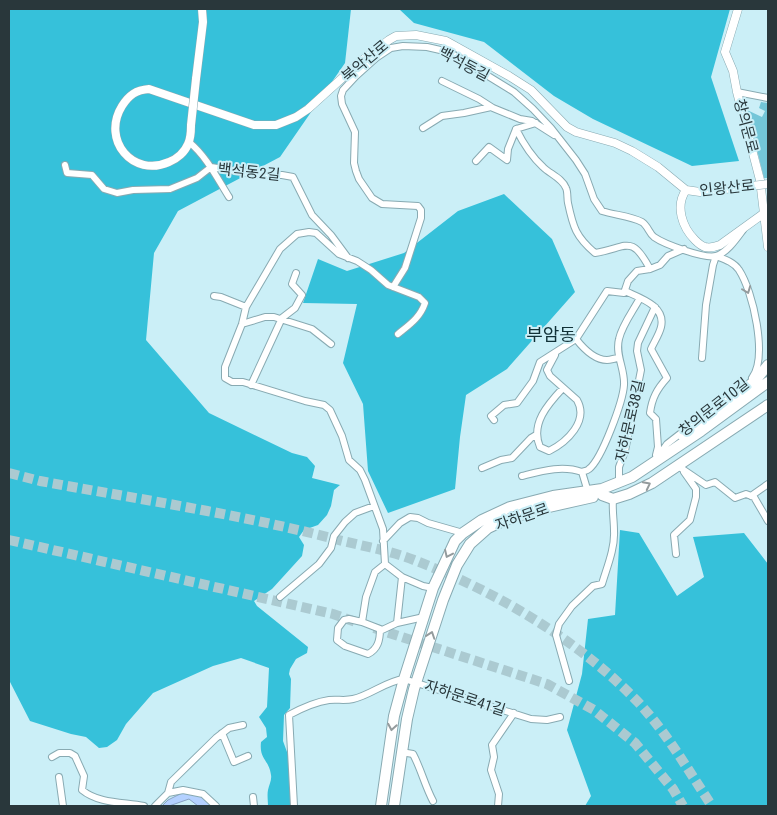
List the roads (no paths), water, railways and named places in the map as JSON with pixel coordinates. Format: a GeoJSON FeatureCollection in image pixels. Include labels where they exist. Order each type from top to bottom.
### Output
{"type":"FeatureCollection","features":[{"type":"Feature","properties":{"kind":"main road"},"geometry":{"type":"LineString","coordinates":[[632,477],[638,468],[755,381],[768,365]]}},
{"type":"Feature","properties":{"kind":"main road","name":"자하문로"},"geometry":{"type":"LineString","coordinates":[[382,806],[394,716],[404,679],[434,588],[455,541],[482,520],[510,507],[553,496],[588,492],[632,477],[694,436],[768,382]]}},
{"type":"Feature","properties":{"kind":"main road","name":"자하문로"},"geometry":{"type":"LineString","coordinates":[[394,806],[407,719],[417,682],[443,600],[470,544],[488,528],[505,520],[540,509],[602,495],[628,485],[665,464],[768,391]]}},
{"type":"Feature","properties":{"kind":"main road"},"geometry":{"type":"LineString","coordinates":[[602,495],[613,499],[652,483],[680,467],[768,405]]}},
{"type":"Feature","properties":{"kind":"street"},"geometry":{"type":"LineString","coordinates":[[202,9],[203,22],[189,142],[211,167],[229,197]]}},
{"type":"Feature","properties":{"kind":"street","name":"창의문로"},"geometry":{"type":"LineString","coordinates":[[738,9],[725,52],[736,84],[760,180],[768,247]]}},
{"type":"Feature","properties":{"kind":"street","name":"북악산로"},"geometry":{"type":"LineString","coordinates":[[189,142],[180,155],[168,163],[157,166],[138,164],[129,158],[119,145],[116,137],[120,110],[134,92],[141,89],[150,89],[254,125],[276,125],[296,117],[308,109],[360,62],[389,40],[396,36],[416,35],[446,41],[509,76],[531,90],[567,127],[576,132],[615,143],[632,151],[658,167],[686,190]]}},
{"type":"Feature","properties":{"kind":"street","name":"백석동길"},"geometry":{"type":"LineString","coordinates":[[392,287],[405,268],[421,218],[421,210],[418,206],[382,204],[372,198],[359,179],[354,163],[355,132],[342,104],[341,96],[343,90],[376,58],[391,48],[403,46],[440,49],[514,92],[533,109],[585,174],[594,198],[602,211],[642,222],[647,226],[652,236],[662,242],[702,255],[716,256]]}},
{"type":"Feature","properties":{"kind":"street"},"geometry":{"type":"LineString","coordinates":[[442,81],[491,107],[536,123],[557,137]]}},
{"type":"Feature","properties":{"kind":"street"},"geometry":{"type":"LineString","coordinates":[[737,92],[768,98]]}},
{"type":"Feature","properties":{"kind":"street"},"geometry":{"type":"LineString","coordinates":[[423,128],[442,116],[464,114],[491,107]]}},
{"type":"Feature","properties":{"kind":"street"},"geometry":{"type":"LineString","coordinates":[[516,129],[536,123]]}},
{"type":"Feature","properties":{"kind":"street"},"geometry":{"type":"LineString","coordinates":[[476,161],[489,147],[507,160],[508,149],[516,129]]}},
{"type":"Feature","properties":{"kind":"street"},"geometry":{"type":"LineString","coordinates":[[516,129],[523,143],[542,166],[560,180],[566,188],[576,234],[585,245],[595,253],[624,245],[637,248],[650,269]]}},
{"type":"Feature","properties":{"kind":"street","name":"백석동2길"},"geometry":{"type":"LineString","coordinates":[[65,164],[67,173],[92,175],[104,188],[117,194],[133,190],[170,189],[197,178],[211,167],[260,175],[293,177],[312,215],[331,235],[348,258]]}},
{"type":"Feature","properties":{"kind":"street","name":"인왕산로"},"geometry":{"type":"LineString","coordinates":[[686,190],[700,192],[768,184]]}},
{"type":"Feature","properties":{"kind":"street"},"geometry":{"type":"LineString","coordinates":[[686,190],[681,201],[682,219],[688,233],[700,245],[713,247],[720,245],[763,214]]}},
{"type":"Feature","properties":{"kind":"street"},"geometry":{"type":"LineString","coordinates":[[702,358],[706,305],[713,265],[716,256],[733,244],[744,228]]}},
{"type":"Feature","properties":{"kind":"street"},"geometry":{"type":"LineString","coordinates":[[398,334],[422,312],[425,303],[419,297],[388,285],[357,261],[339,254],[316,233],[298,234],[280,249],[246,306],[242,324],[225,367],[225,378],[232,382],[243,382],[305,401],[324,404],[330,410],[342,436],[349,460],[360,470],[365,480],[382,529],[385,564],[402,577],[423,586],[434,588]]}},
{"type":"Feature","properties":{"kind":"street"},"geometry":{"type":"LineString","coordinates":[[625,291],[628,281],[637,271],[660,265],[668,256],[684,249]]}},
{"type":"Feature","properties":{"kind":"street","name":"창의문로10길"},"geometry":{"type":"LineString","coordinates":[[659,453],[673,439],[750,380],[757,370],[759,359],[757,322],[753,305],[739,269],[716,256]]}},
{"type":"Feature","properties":{"kind":"street"},"geometry":{"type":"LineString","coordinates":[[251,385],[282,318],[295,308],[302,295],[292,284],[296,273]]}},
{"type":"Feature","properties":{"kind":"street"},"geometry":{"type":"LineString","coordinates":[[494,420],[491,416],[504,405],[517,403],[533,382],[540,362],[576,339],[607,291],[624,293],[625,291],[655,306],[660,314],[661,326],[651,350],[667,378],[656,390],[650,410],[650,414],[656,420],[659,453]]}},
{"type":"Feature","properties":{"kind":"street"},"geometry":{"type":"LineString","coordinates":[[214,296],[246,306]]}},
{"type":"Feature","properties":{"kind":"street"},"geometry":{"type":"LineString","coordinates":[[522,476],[556,469],[582,472],[589,469],[598,457],[622,396],[624,383],[618,341],[640,298]]}},
{"type":"Feature","properties":{"kind":"street","name":"자하문로38길"},"geometry":{"type":"LineString","coordinates":[[619,483],[619,467],[625,451],[642,370],[637,351],[638,343],[655,306]]}},
{"type":"Feature","properties":{"kind":"street"},"geometry":{"type":"LineString","coordinates":[[242,324],[265,317],[282,318],[312,329],[331,344]]}},
{"type":"Feature","properties":{"kind":"street"},"geometry":{"type":"LineString","coordinates":[[576,339],[582,347],[594,356],[606,360],[619,358]]}},
{"type":"Feature","properties":{"kind":"street"},"geometry":{"type":"LineString","coordinates":[[561,348],[551,360],[547,370],[550,376],[564,388],[577,400],[580,405],[579,423],[559,446],[549,451],[540,447],[536,438],[538,424],[564,388]]}},
{"type":"Feature","properties":{"kind":"street"},"geometry":{"type":"LineString","coordinates":[[482,468],[501,460],[512,458],[536,435]]}},
{"type":"Feature","properties":{"kind":"street"},"geometry":{"type":"LineString","coordinates":[[680,467],[706,485],[715,482],[735,498],[746,494],[754,497],[768,521]]}},
{"type":"Feature","properties":{"kind":"street"},"geometry":{"type":"LineString","coordinates":[[676,554],[674,535],[690,520],[696,497],[696,489],[680,467]]}},
{"type":"Feature","properties":{"kind":"street"},"geometry":{"type":"LineString","coordinates":[[582,472],[588,492]]}},
{"type":"Feature","properties":{"kind":"street"},"geometry":{"type":"LineString","coordinates":[[751,496],[768,484]]}},
{"type":"Feature","properties":{"kind":"street"},"geometry":{"type":"LineString","coordinates":[[569,681],[556,635],[559,624],[572,606],[593,586],[602,584],[614,532],[613,499]]}},
{"type":"Feature","properties":{"kind":"street"},"geometry":{"type":"LineString","coordinates":[[280,597],[319,564],[331,548],[334,536],[345,522],[354,514],[374,506]]}},
{"type":"Feature","properties":{"kind":"street"},"geometry":{"type":"LineString","coordinates":[[383,541],[400,523],[410,517],[463,533]]}},
{"type":"Feature","properties":{"kind":"street"},"geometry":{"type":"LineString","coordinates":[[362,622],[366,597],[375,572],[385,564]]}},
{"type":"Feature","properties":{"kind":"street"},"geometry":{"type":"LineString","coordinates":[[397,623],[402,577]]}},
{"type":"Feature","properties":{"kind":"street"},"geometry":{"type":"LineString","coordinates":[[380,631],[397,623],[424,618]]}},
{"type":"Feature","properties":{"kind":"street"},"geometry":{"type":"LineString","coordinates":[[349,619],[362,622],[380,631],[375,650],[368,654],[345,646],[337,640],[338,628],[344,620],[349,619]]}},
{"type":"Feature","properties":{"kind":"street"},"geometry":{"type":"LineString","coordinates":[[294,806],[289,715],[304,706],[329,700],[352,700],[369,694],[392,682],[404,679]]}},
{"type":"Feature","properties":{"kind":"street","name":"자하문로41길"},"geometry":{"type":"LineString","coordinates":[[404,679],[531,718],[547,720],[560,717]]}},
{"type":"Feature","properties":{"kind":"street","name":"자하문로41길"},"geometry":{"type":"LineString","coordinates":[[498,806],[499,794],[492,770],[494,757],[492,744],[514,713]]}},
{"type":"Feature","properties":{"kind":"street"},"geometry":{"type":"LineString","coordinates":[[156,806],[168,793],[171,782],[222,733],[236,725],[243,725]]}},
{"type":"Feature","properties":{"kind":"street"},"geometry":{"type":"LineString","coordinates":[[222,733],[234,762],[248,756]]}},
{"type":"Feature","properties":{"kind":"street"},"geometry":{"type":"LineString","coordinates":[[401,752],[413,754],[421,770],[424,785],[433,801]]}},
{"type":"Feature","properties":{"kind":"street"},"geometry":{"type":"LineString","coordinates":[[52,757],[59,753],[70,753],[75,756],[84,776],[82,790],[89,795],[99,799],[144,806]]}},
{"type":"Feature","properties":{"kind":"street"},"geometry":{"type":"LineString","coordinates":[[60,777],[63,806]]}},
{"type":"Feature","properties":{"kind":"street"},"geometry":{"type":"LineString","coordinates":[[168,793],[183,790],[195,791],[203,794],[216,806]]}},
{"type":"Feature","properties":{"kind":"street"},"geometry":{"type":"LineString","coordinates":[[253,797],[254,806]]}},
{"type":"Feature","properties":{"kind":"tunnel"},"geometry":{"type":"LineString","coordinates":[[9,473],[40,481],[262,522],[385,551],[414,560],[475,586],[561,637],[614,678],[658,726],[712,806]]}},
{"type":"Feature","properties":{"kind":"tunnel"},"geometry":{"type":"LineString","coordinates":[[9,540],[333,614],[356,622]]}},
{"type":"Feature","properties":{"kind":"tunnel"},"geometry":{"type":"LineString","coordinates":[[374,628],[547,684],[594,710],[635,743],[673,789],[683,806]]}},
{"type":"Feature","properties":{"kind":"district","name":"부암동"},"geometry":{"type":"Point","coordinates":[551,334]}}]}
